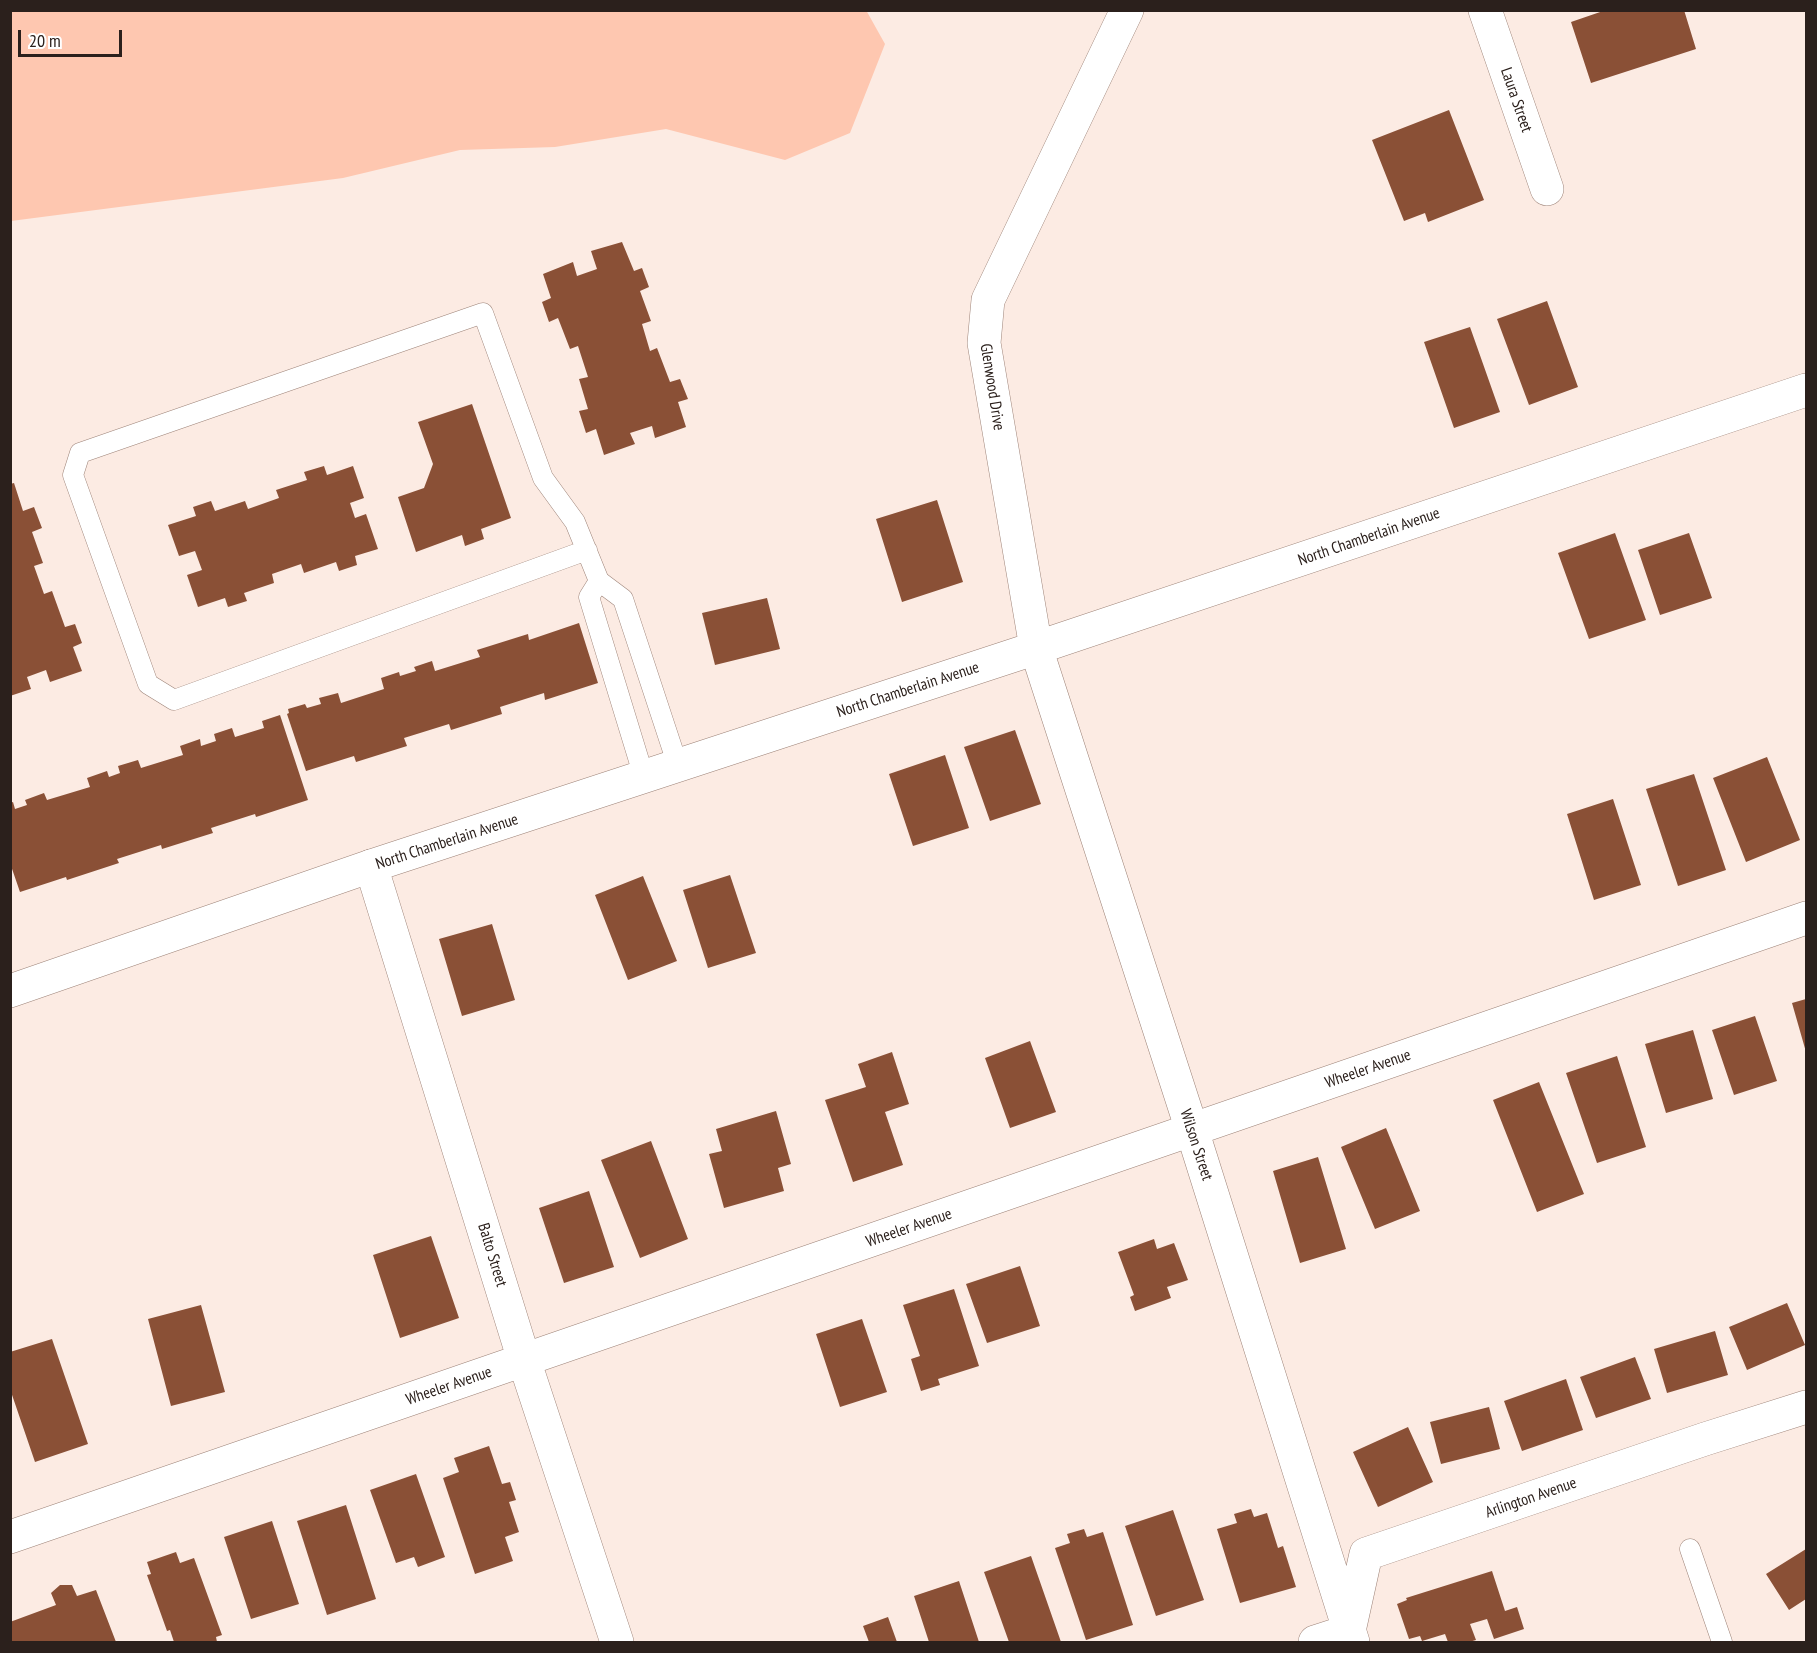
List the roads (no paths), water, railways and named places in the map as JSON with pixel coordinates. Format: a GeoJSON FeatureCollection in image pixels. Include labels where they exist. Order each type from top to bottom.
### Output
{"type":"FeatureCollection","features":[{"type":"Feature","properties":{"kind":"street","name":"Glenwood Drive"},"geometry":{"type":"LineString","coordinates":[[1036,648],[984,343],[988,300],[1127,10]]}},
{"type":"Feature","properties":{"kind":"street","name":"Laura Street"},"geometry":{"type":"LineString","coordinates":[[1485,10],[1547,189]]}},
{"type":"Feature","properties":{"kind":"street","name":"North Chamberlain Avenue"},"geometry":{"type":"LineString","coordinates":[[10,991],[371,866],[1036,648],[1806,390]]}},
{"type":"Feature","properties":{"kind":"street","name":"Wilson Street"},"geometry":{"type":"LineString","coordinates":[[1036,648],[1192,1130],[1351,1637]]}},
{"type":"Feature","properties":{"kind":"street","name":"Balto Street"},"geometry":{"type":"LineString","coordinates":[[371,866],[524,1360],[617,1642]]}},
{"type":"Feature","properties":{"kind":"street","name":"Wheeler Avenue"},"geometry":{"type":"LineString","coordinates":[[10,1537],[1806,918]]}},
{"type":"Feature","properties":{"kind":"street","name":"Arlington Avenue"},"geometry":{"type":"LineString","coordinates":[[1351,1637],[1366,1554],[1806,1407]]}},
{"type":"Feature","properties":{"kind":"street"},"geometry":{"type":"LineString","coordinates":[[1315,1642],[1351,1637]]}},
{"type":"Feature","properties":{"kind":"lane"},"geometry":{"type":"LineString","coordinates":[[587,550],[174,700],[148,684],[73,475],[80,453],[483,313],[543,478],[575,522],[587,550],[599,581],[622,600],[678,766]]}},
{"type":"Feature","properties":{"kind":"lane"},"geometry":{"type":"LineString","coordinates":[[599,581],[589,597],[644,777]]}},
{"type":"Feature","properties":{"kind":"lane"},"geometry":{"type":"LineString","coordinates":[[1690,1550],[1722,1642]]}}]}
